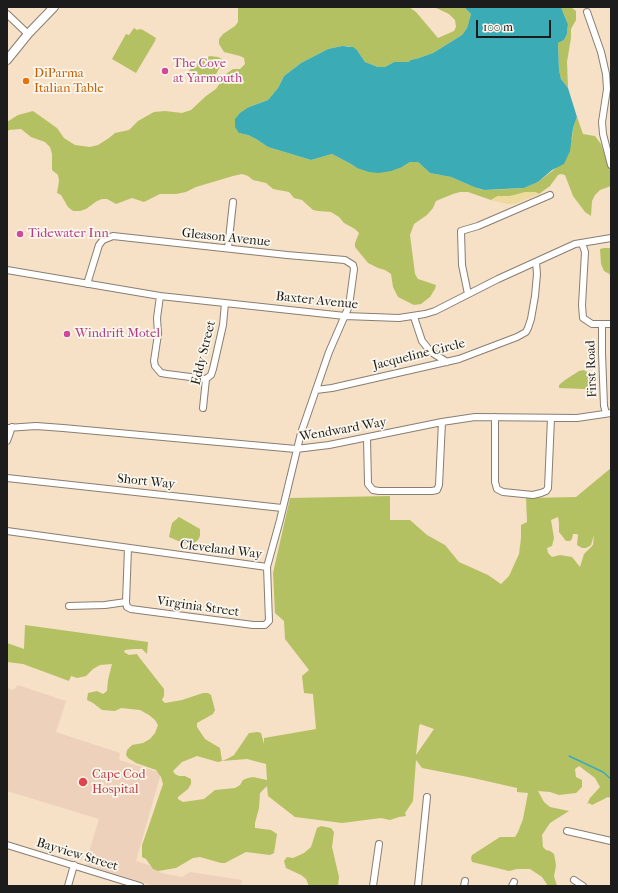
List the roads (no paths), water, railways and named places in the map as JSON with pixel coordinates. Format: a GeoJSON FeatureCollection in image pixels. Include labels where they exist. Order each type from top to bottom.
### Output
{"type":"FeatureCollection","features":[{"type":"Feature","properties":{"kind":"main road"},"geometry":{"type":"LineString","coordinates":[[7,60],[28,34],[54,7]]}},
{"type":"Feature","properties":{"kind":"street"},"geometry":{"type":"LineString","coordinates":[[588,12],[601,52],[606,74],[602,134],[611,165]]}},
{"type":"Feature","properties":{"kind":"street"},"geometry":{"type":"LineString","coordinates":[[7,14],[28,34]]}},
{"type":"Feature","properties":{"kind":"street"},"geometry":{"type":"LineString","coordinates":[[468,294],[462,265],[461,232],[550,195]]}},
{"type":"Feature","properties":{"kind":"street"},"geometry":{"type":"LineString","coordinates":[[228,248],[233,202]]}},
{"type":"Feature","properties":{"kind":"street","name":"Gleason Avenue"},"geometry":{"type":"LineString","coordinates":[[87,284],[99,245],[104,239],[112,236],[345,260]]}},
{"type":"Feature","properties":{"kind":"street","name":"Baxter Avenue"},"geometry":{"type":"LineString","coordinates":[[7,270],[160,296],[345,316],[386,318],[414,317],[434,310],[565,248],[582,243],[611,238]]}},
{"type":"Feature","properties":{"kind":"street"},"geometry":{"type":"LineString","coordinates":[[582,243],[585,252],[582,305],[583,318],[592,324],[611,324]]}},
{"type":"Feature","properties":{"kind":"street","name":"Cleveland Way"},"geometry":{"type":"LineString","coordinates":[[7,532],[267,567],[296,449],[329,352],[349,306],[354,269],[353,265],[345,260]]}},
{"type":"Feature","properties":{"kind":"street","name":"Jacqueline Circle"},"geometry":{"type":"LineString","coordinates":[[316,390],[332,388],[459,359],[516,338],[526,332],[531,319],[537,274],[536,262]]}},
{"type":"Feature","properties":{"kind":"street"},"geometry":{"type":"LineString","coordinates":[[160,296],[157,318],[158,334],[154,361],[157,370],[167,374],[206,379]]}},
{"type":"Feature","properties":{"kind":"street","name":"Eddy Street"},"geometry":{"type":"LineString","coordinates":[[203,408],[206,379],[211,375],[214,369],[226,303]]}},
{"type":"Feature","properties":{"kind":"street"},"geometry":{"type":"LineString","coordinates":[[414,317],[422,341],[430,352],[447,362]]}},
{"type":"Feature","properties":{"kind":"street","name":"First Road"},"geometry":{"type":"LineString","coordinates":[[602,325],[604,406],[608,413]]}},
{"type":"Feature","properties":{"kind":"street","name":"Wendward Way"},"geometry":{"type":"LineString","coordinates":[[10,428],[36,426],[296,449],[329,445],[474,417],[587,417],[608,413]]}},
{"type":"Feature","properties":{"kind":"street"},"geometry":{"type":"LineString","coordinates":[[495,417],[495,482],[497,489],[503,492],[533,495],[546,491],[548,488],[551,418]]}},
{"type":"Feature","properties":{"kind":"street"},"geometry":{"type":"LineString","coordinates":[[367,438],[368,484],[373,490],[432,492],[437,490],[439,485],[442,422]]}},
{"type":"Feature","properties":{"kind":"street"},"geometry":{"type":"LineString","coordinates":[[7,440],[10,428]]}},
{"type":"Feature","properties":{"kind":"street","name":"Short Way"},"geometry":{"type":"LineString","coordinates":[[7,478],[282,508]]}},
{"type":"Feature","properties":{"kind":"street"},"geometry":{"type":"LineString","coordinates":[[69,606],[105,606],[126,602],[128,548]]}},
{"type":"Feature","properties":{"kind":"street","name":"Virginia Street"},"geometry":{"type":"LineString","coordinates":[[126,602],[127,607],[131,609],[253,626],[265,626],[269,620],[267,567]]}},
{"type":"Feature","properties":{"kind":"street"},"geometry":{"type":"LineString","coordinates":[[418,886],[427,798]]}},
{"type":"Feature","properties":{"kind":"street"},"geometry":{"type":"LineString","coordinates":[[567,831],[611,842]]}},
{"type":"Feature","properties":{"kind":"street"},"geometry":{"type":"LineString","coordinates":[[373,886],[379,844]]}},
{"type":"Feature","properties":{"kind":"street","name":"Bayview Street"},"geometry":{"type":"LineString","coordinates":[[7,845],[140,886]]}},
{"type":"Feature","properties":{"kind":"street"},"geometry":{"type":"LineString","coordinates":[[68,886],[74,865]]}},
{"type":"Feature","properties":{"kind":"street"},"geometry":{"type":"LineString","coordinates":[[574,880],[583,886]]}},
{"type":"Feature","properties":{"kind":"water"},"geometry":{"type":"Polygon","coordinates":[[[464,7],[561,7],[568,24],[567,34],[564,40],[558,43],[559,70],[561,79],[568,88],[577,117],[573,128],[570,151],[564,164],[552,170],[538,182],[524,188],[484,190],[451,177],[430,173],[418,162],[410,162],[391,171],[379,173],[369,172],[357,168],[332,154],[311,160],[268,147],[248,135],[239,133],[235,127],[235,119],[240,113],[249,107],[268,100],[278,88],[284,76],[301,63],[328,49],[342,46],[353,47],[357,50],[365,62],[378,67],[385,67],[394,62],[408,62],[433,53],[462,35],[467,28],[471,14],[464,7]]]}},
{"type":"Feature","properties":{"kind":"waterway"},"geometry":{"type":"LineString","coordinates":[[569,756],[603,772],[611,779]]}},
{"type":"Feature","properties":{"kind":"place","name":"The Cove at Yarmouth"},"geometry":{"type":"Point","coordinates":[165,71]}},
{"type":"Feature","properties":{"kind":"place","name":"DiParma Italian Table"},"geometry":{"type":"Point","coordinates":[26,81]}},
{"type":"Feature","properties":{"kind":"place","name":"Tidewater Inn"},"geometry":{"type":"Point","coordinates":[20,234]}},
{"type":"Feature","properties":{"kind":"place","name":"Windrift Motel"},"geometry":{"type":"Point","coordinates":[67,334]}},
{"type":"Feature","properties":{"kind":"place","name":"Cape Cod Hospital"},"geometry":{"type":"Point","coordinates":[83,782]}}]}
